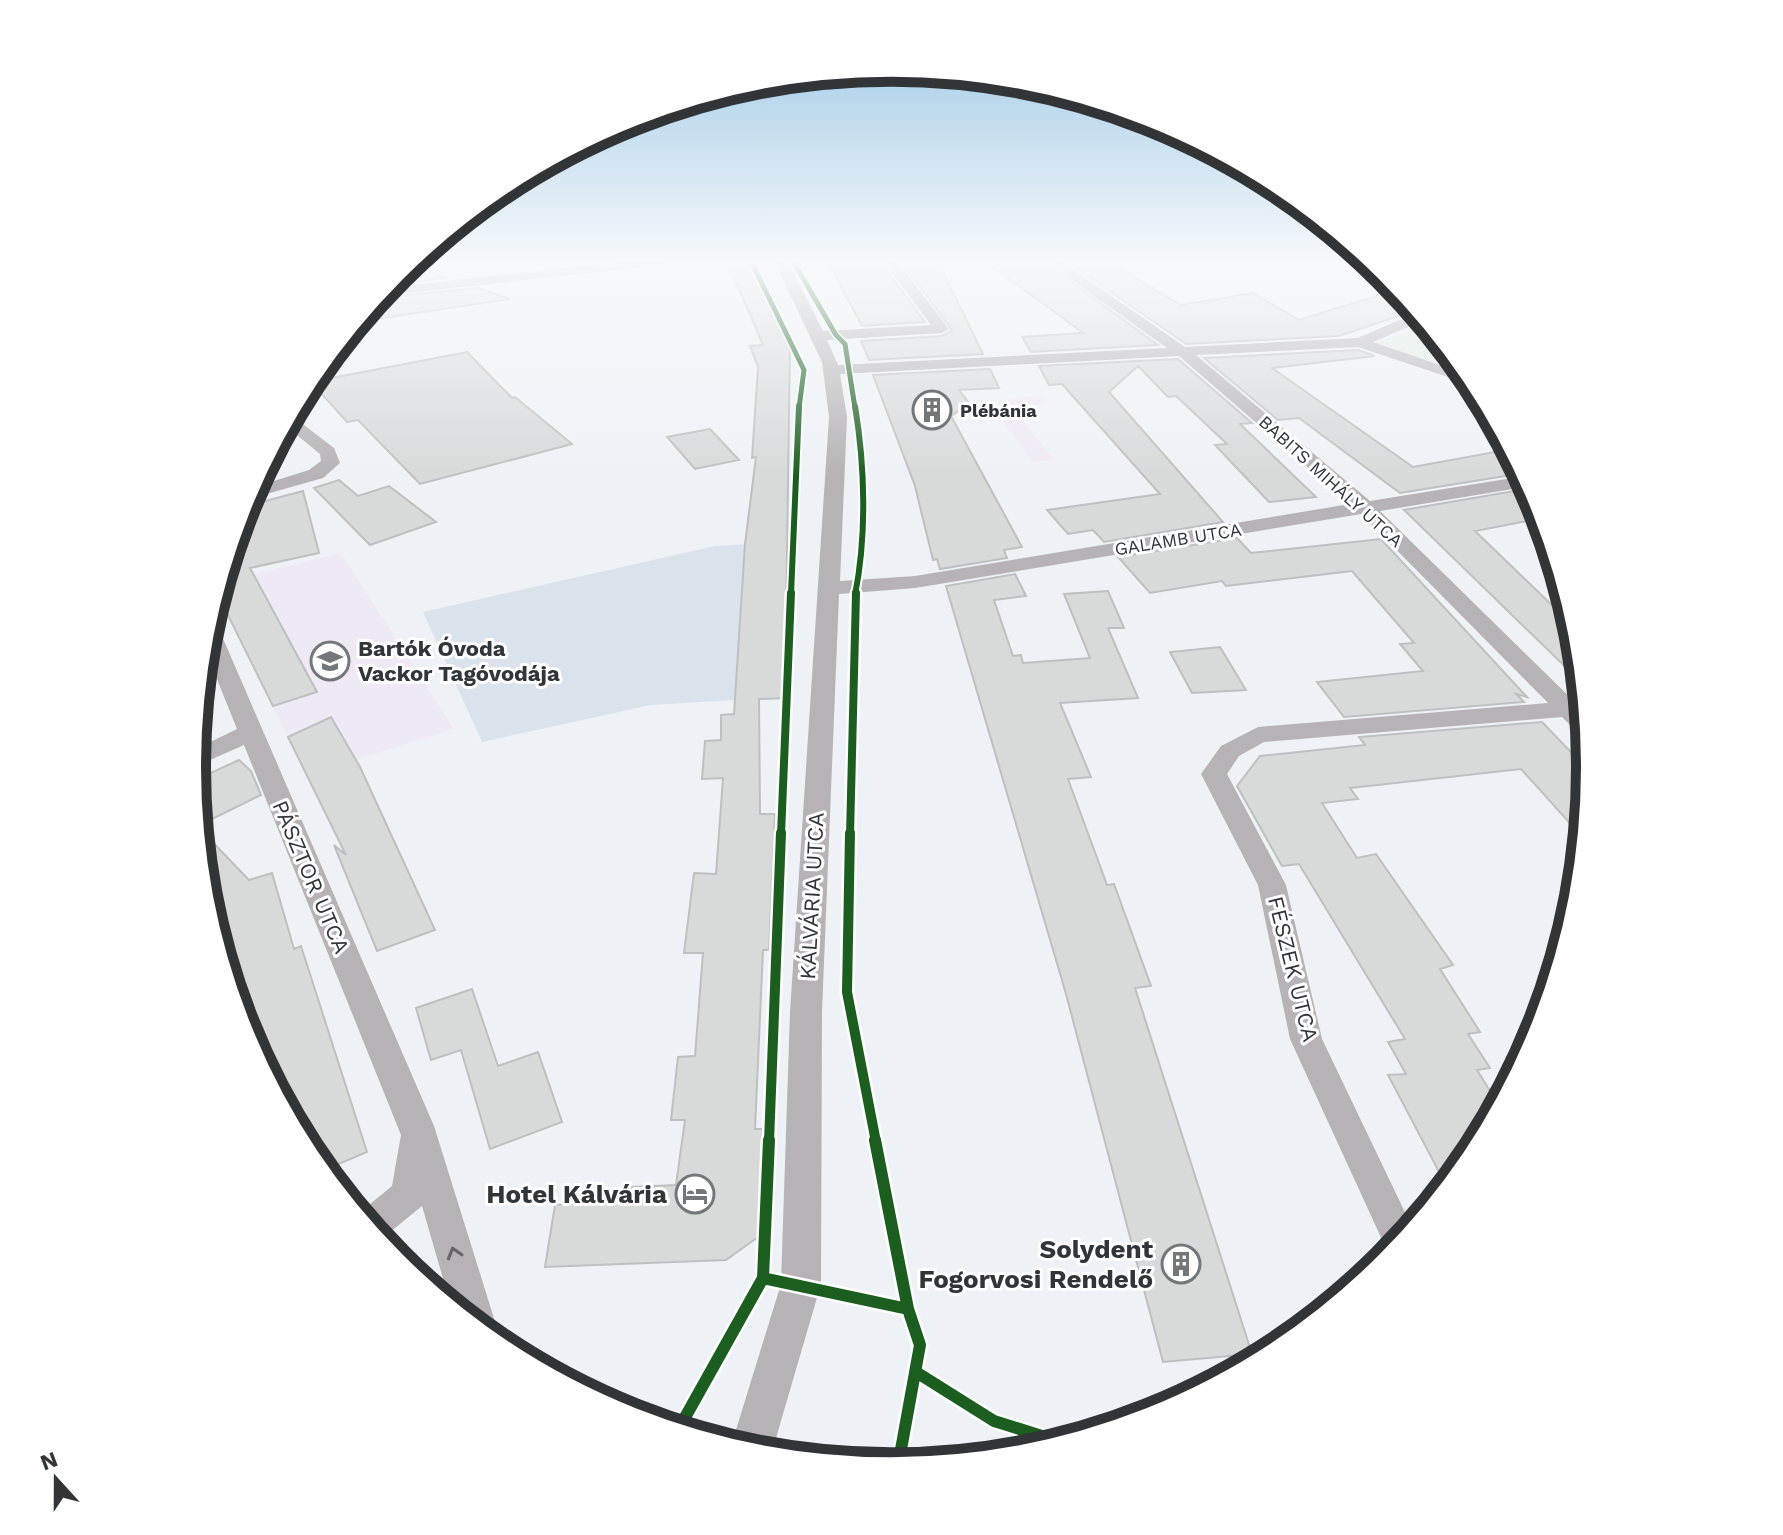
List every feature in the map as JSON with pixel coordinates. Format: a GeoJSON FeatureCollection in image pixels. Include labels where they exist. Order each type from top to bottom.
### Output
{"type":"FeatureCollection","features":[{"type":"Feature","properties":{"kind":"street","name":"KÁLVÁRIA UTCA"},"geometry":{"type":"LineString","coordinates":[[755,1439],[801,1284],[806,1012],[838,417],[832,370],[818,333]]}},
{"type":"Feature","properties":{"kind":"street"},"geometry":{"type":"LineString","coordinates":[[820,336],[879,333]]}},
{"type":"Feature","properties":{"kind":"street","name":"BABITS MIHÁLY UTCA"},"geometry":{"type":"LineString","coordinates":[[1155,333],[1183,352],[1366,508],[1575,715]]}},
{"type":"Feature","properties":{"kind":"street"},"geometry":{"type":"LineString","coordinates":[[832,370],[1359,342],[1382,333]]}},
{"type":"Feature","properties":{"kind":"street"},"geometry":{"type":"LineString","coordinates":[[1359,342],[1453,375]]}},
{"type":"Feature","properties":{"kind":"street"},"geometry":{"type":"LineString","coordinates":[[265,490],[316,474],[331,463],[328,452],[297,427]]}},
{"type":"Feature","properties":{"kind":"street","name":"GALAMB UTCA"},"geometry":{"type":"LineString","coordinates":[[828,588],[915,582],[1515,483]]}},
{"type":"Feature","properties":{"kind":"street","name":"PÁSZTOR UTCA"},"geometry":{"type":"LineString","coordinates":[[216,650],[416,1126],[471,1309]]}},
{"type":"Feature","properties":{"kind":"street","name":"FÉSZEK UTCA"},"geometry":{"type":"LineString","coordinates":[[1395,1232],[1306,1039],[1272,885],[1214,774],[1230,751],[1258,735],[1575,718]]}},
{"type":"Feature","properties":{"kind":"street"},"geometry":{"type":"LineString","coordinates":[[206,753],[250,732]]}},
{"type":"Feature","properties":{"kind":"street","name":"PÁSZTOR UTCA"},"geometry":{"type":"LineString","coordinates":[[378,1221],[410,1194],[416,1126]]}},
{"type":"Feature","properties":{"kind":"shaded area"},"geometry":{"type":"Polygon","coordinates":[[[1403,333],[1421,333],[1449,369],[1371,344],[1403,333]]]}},
{"type":"Feature","properties":{"kind":"shaded area"},"geometry":{"type":"Polygon","coordinates":[[[1039,395],[1047,403],[1013,408],[1054,460],[1033,462],[994,410],[1011,407],[1004,400],[1039,395]]]}},
{"type":"Feature","properties":{"kind":"shaded area"},"geometry":{"type":"Polygon","coordinates":[[[786,508],[735,700],[651,705],[482,742],[423,612],[715,546],[746,544],[748,509],[786,508]]]}},
{"type":"Feature","properties":{"kind":"shaded area","name":"Bartók Óvoda Vackor Tagóvodája"},"geometry":{"type":"Polygon","coordinates":[[[341,553],[454,729],[306,775],[225,609],[232,580],[341,553]]]}},
{"type":"Feature","properties":{"kind":"building"},"geometry":{"type":"Polygon","coordinates":[[[758,333],[785,333],[790,343],[785,698],[759,699],[760,814],[775,814],[769,950],[763,950],[755,1129],[763,1129],[758,1237],[726,1260],[545,1267],[555,1205],[629,1201],[631,1187],[676,1185],[685,1120],[671,1120],[678,1057],[695,1056],[703,953],[684,953],[694,873],[716,874],[723,778],[702,779],[705,741],[721,740],[721,715],[734,714],[745,544],[756,457],[752,458],[758,367],[750,346],[763,345],[758,333]]]}},
{"type":"Feature","properties":{"kind":"building"},"geometry":{"type":"Polygon","coordinates":[[[948,333],[973,333],[983,354],[869,360],[861,341],[942,336],[948,333]]]}},
{"type":"Feature","properties":{"kind":"building"},"geometry":{"type":"Polygon","coordinates":[[[1141,333],[1158,345],[1031,352],[1022,337],[1141,333]]]}},
{"type":"Feature","properties":{"kind":"building"},"geometry":{"type":"Polygon","coordinates":[[[1170,333],[1349,333],[1339,336],[1186,344],[1170,333]]]}},
{"type":"Feature","properties":{"kind":"building"},"geometry":{"type":"Polygon","coordinates":[[[1358,350],[1375,356],[1272,368],[1413,467],[1499,451],[1511,475],[1400,493],[1299,418],[1278,420],[1204,358],[1358,350]]]}},
{"type":"Feature","properties":{"kind":"building"},"geometry":{"type":"Polygon","coordinates":[[[467,352],[512,398],[515,397],[572,444],[420,484],[358,420],[347,422],[319,391],[328,379],[467,352]]]}},
{"type":"Feature","properties":{"kind":"building"},"geometry":{"type":"Polygon","coordinates":[[[1178,359],[1252,423],[1240,424],[1316,497],[1269,502],[1215,445],[1227,444],[1176,396],[1168,397],[1138,366],[1109,392],[1223,522],[1104,542],[1093,530],[1068,534],[1047,510],[1160,494],[1062,384],[1049,385],[1039,366],[1178,359]]]}},
{"type":"Feature","properties":{"kind":"building"},"geometry":{"type":"Polygon","coordinates":[[[990,369],[999,388],[959,390],[969,403],[951,416],[1022,547],[1004,550],[1007,558],[940,569],[937,559],[933,560],[915,486],[873,375],[990,369]]]}},
{"type":"Feature","properties":{"kind":"building"},"geometry":{"type":"Polygon","coordinates":[[[710,429],[739,460],[695,469],[667,437],[710,429]]]}},
{"type":"Feature","properties":{"kind":"building"},"geometry":{"type":"Polygon","coordinates":[[[339,480],[358,496],[389,486],[436,522],[370,545],[314,488],[339,480]]]}},
{"type":"Feature","properties":{"kind":"building"},"geometry":{"type":"Polygon","coordinates":[[[1518,490],[1531,520],[1475,531],[1559,611],[1570,671],[1404,510],[1518,490]]]}},
{"type":"Feature","properties":{"kind":"building"},"geometry":{"type":"Polygon","coordinates":[[[303,491],[319,553],[250,568],[317,692],[273,706],[225,609],[242,547],[259,503],[303,491]]]}},
{"type":"Feature","properties":{"kind":"building"},"geometry":{"type":"Polygon","coordinates":[[[1237,538],[1251,553],[1381,539],[1527,697],[1516,694],[1524,702],[1344,717],[1317,682],[1423,671],[1400,644],[1414,643],[1352,571],[1226,586],[1222,581],[1150,593],[1118,557],[1237,538]]]}},
{"type":"Feature","properties":{"kind":"building"},"geometry":{"type":"Polygon","coordinates":[[[1015,574],[1026,596],[994,600],[1013,656],[1021,655],[1023,663],[1090,658],[1064,594],[1108,591],[1124,628],[1108,628],[1138,698],[1060,703],[1091,777],[1068,779],[1107,885],[1114,884],[1151,986],[1135,988],[1251,1350],[1244,1355],[1163,1362],[1066,994],[946,586],[1015,574]]]}},
{"type":"Feature","properties":{"kind":"building"},"geometry":{"type":"Polygon","coordinates":[[[1220,647],[1246,690],[1192,693],[1170,652],[1220,647]]]}},
{"type":"Feature","properties":{"kind":"building"},"geometry":{"type":"Polygon","coordinates":[[[331,717],[360,767],[435,930],[377,951],[334,845],[346,855],[288,737],[331,717]]]}},
{"type":"Feature","properties":{"kind":"building"},"geometry":{"type":"Polygon","coordinates":[[[1542,722],[1577,758],[1574,828],[1521,769],[1350,788],[1358,799],[1322,803],[1357,858],[1376,854],[1453,965],[1440,969],[1480,1032],[1468,1034],[1490,1068],[1477,1070],[1493,1095],[1441,1176],[1388,1075],[1406,1074],[1388,1042],[1405,1039],[1299,864],[1282,866],[1237,786],[1260,756],[1365,745],[1359,737],[1542,722]]]}},
{"type":"Feature","properties":{"kind":"building"},"geometry":{"type":"Polygon","coordinates":[[[239,760],[251,771],[261,795],[208,821],[206,775],[239,760]]]}},
{"type":"Feature","properties":{"kind":"building"},"geometry":{"type":"Polygon","coordinates":[[[210,840],[249,880],[272,873],[294,949],[301,946],[367,1152],[334,1166],[277,1071],[242,988],[229,945],[210,840]]]}},
{"type":"Feature","properties":{"kind":"building"},"geometry":{"type":"Polygon","coordinates":[[[472,989],[498,1066],[538,1052],[562,1122],[490,1149],[461,1050],[431,1060],[416,1008],[472,989]]]}},
{"type":"Feature","properties":{"kind":"cycle path"},"geometry":{"type":"LineString","coordinates":[[683,1421],[763,1278],[800,384],[804,370],[786,333]]}},
{"type":"Feature","properties":{"kind":"cycle path"},"geometry":{"type":"LineString","coordinates":[[835,333],[845,344],[861,443],[861,566],[854,602],[847,992],[908,1309],[920,1345],[900,1453]]}},
{"type":"Feature","properties":{"kind":"cycle path"},"geometry":{"type":"LineString","coordinates":[[763,1278],[908,1309]]}},
{"type":"Feature","properties":{"kind":"cycle path"},"geometry":{"type":"LineString","coordinates":[[916,1372],[994,1421],[1042,1436]]}},
{"type":"Feature","properties":{"kind":"place","name":"Plébánia"},"geometry":{"type":"Point","coordinates":[932,410]}},
{"type":"Feature","properties":{"kind":"place","name":"Bartók Óvoda Vackor Tagóvodája"},"geometry":{"type":"Point","coordinates":[330,661]}},
{"type":"Feature","properties":{"kind":"place","name":"Hotel Kálvária"},"geometry":{"type":"Point","coordinates":[695,1194]}},
{"type":"Feature","properties":{"kind":"place","name":"Solydent Fogorvosi Rendelő"},"geometry":{"type":"Point","coordinates":[1181,1264]}}]}
